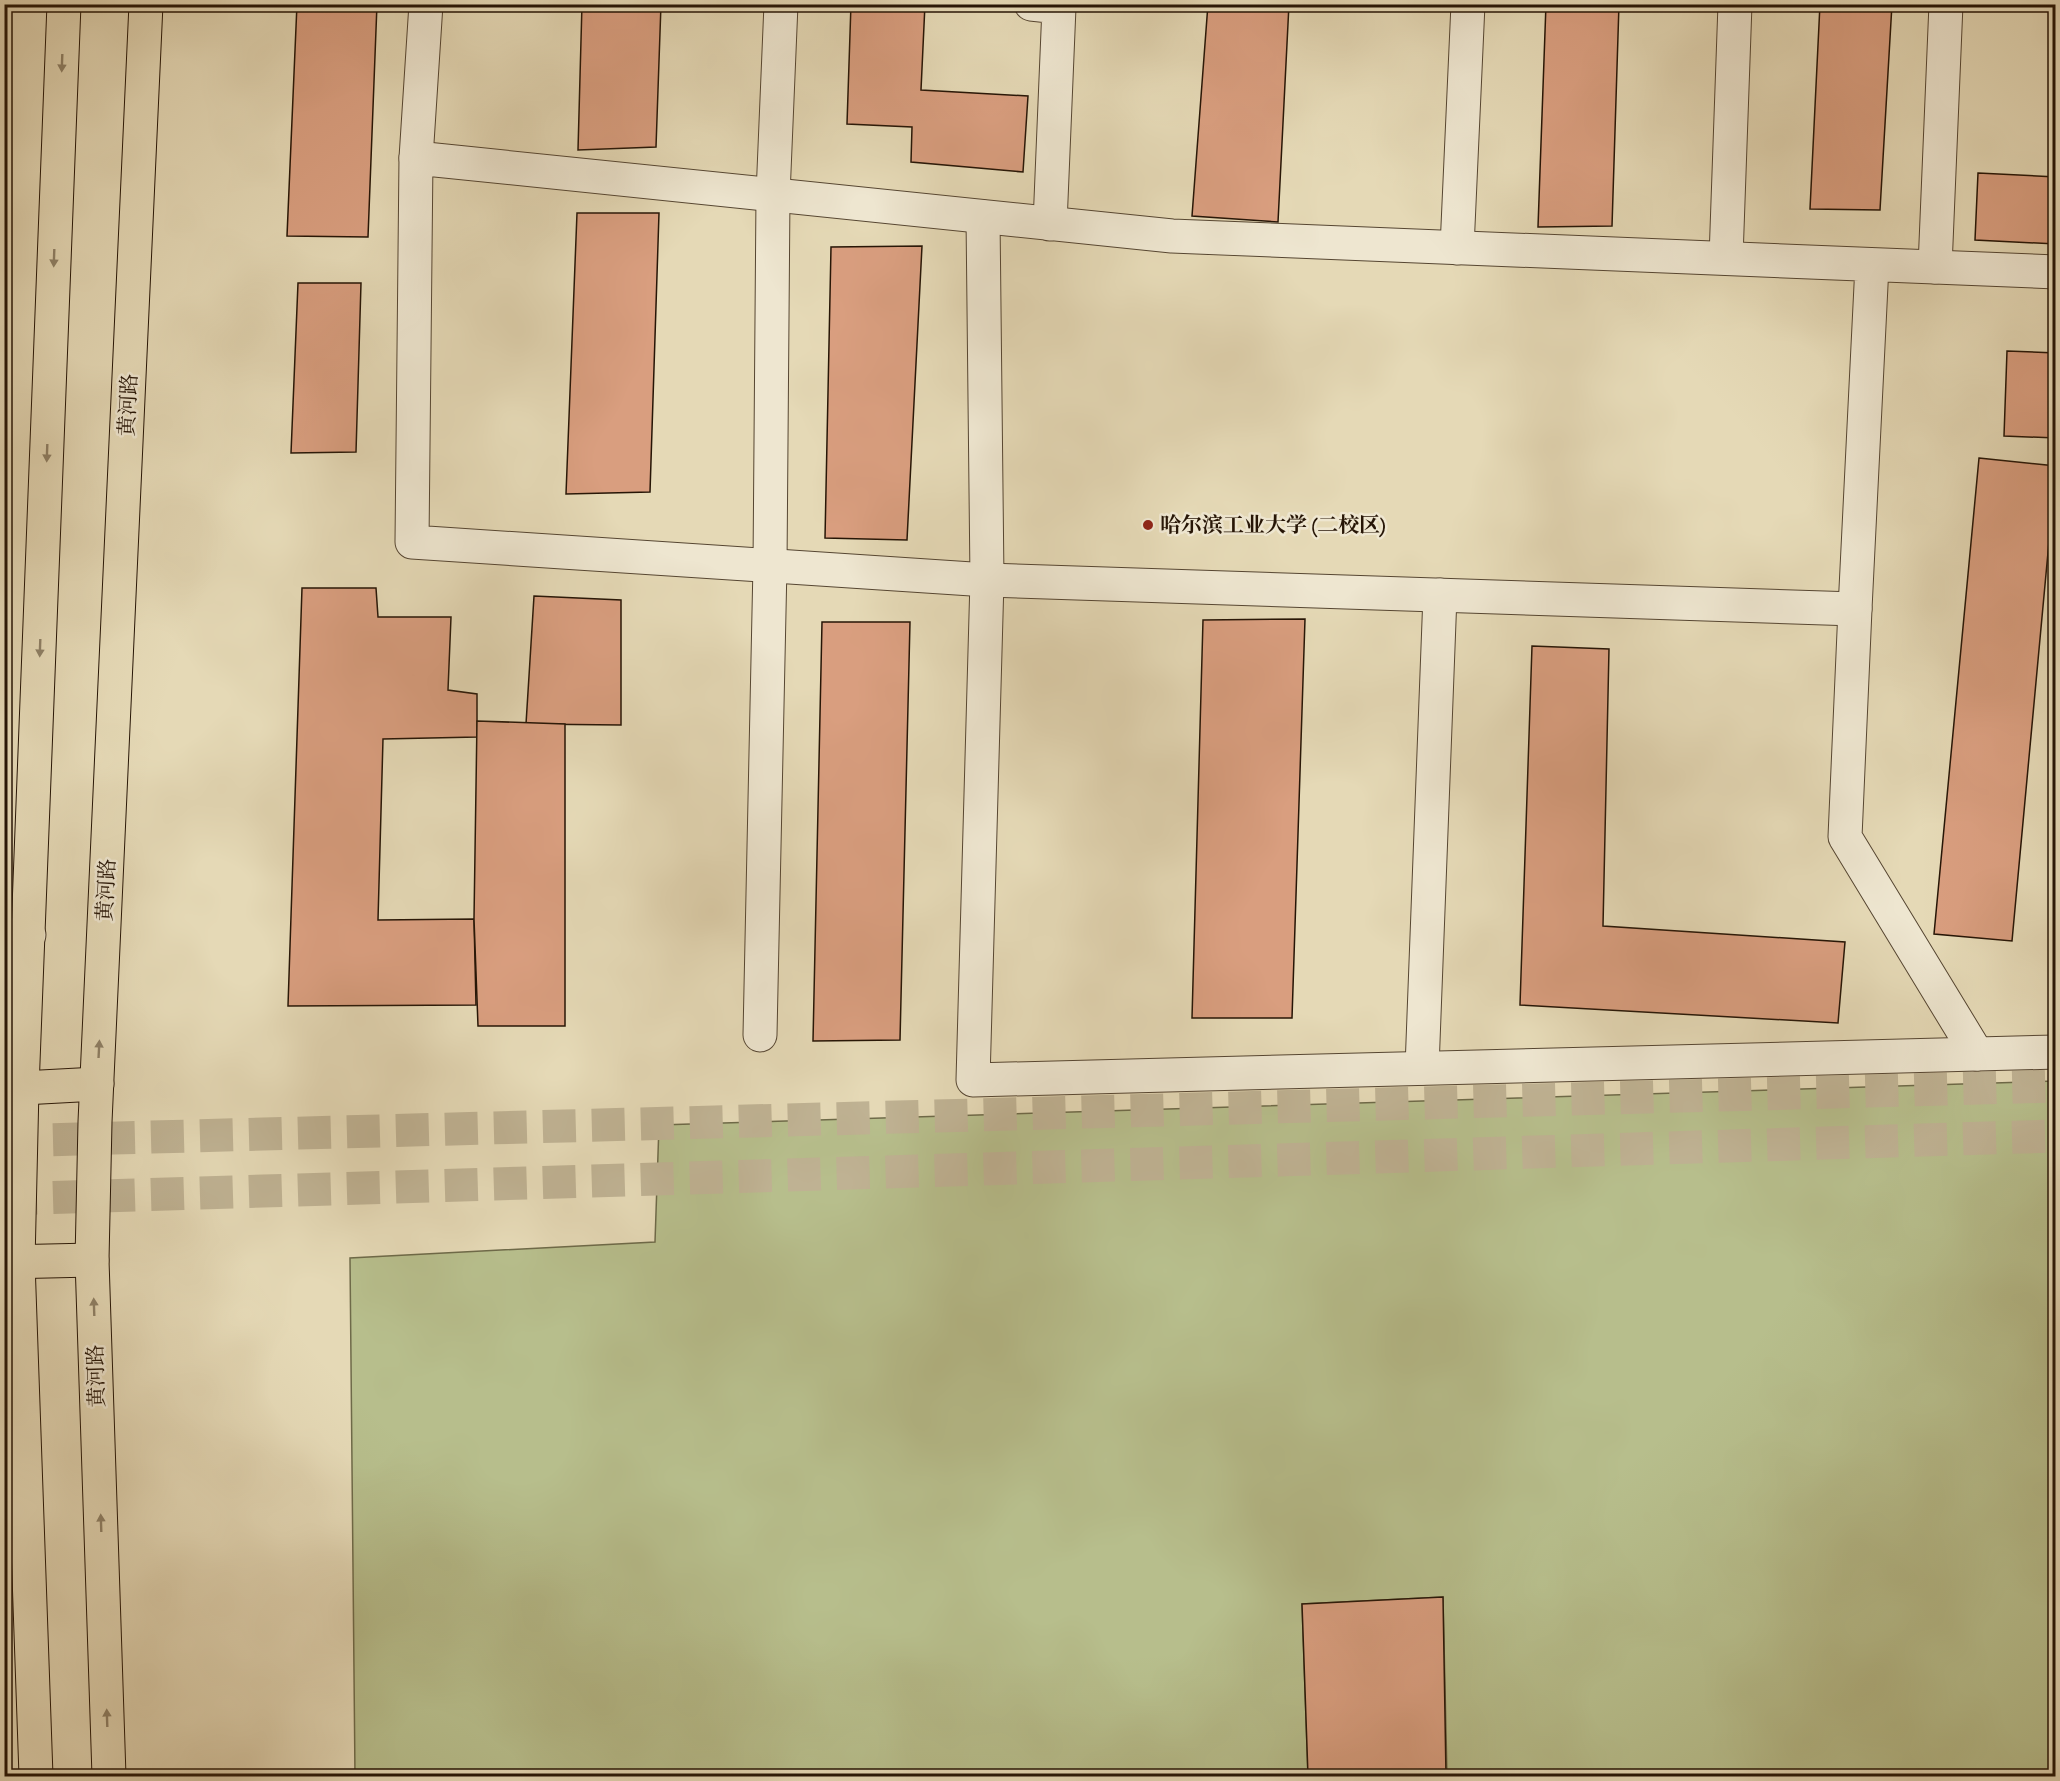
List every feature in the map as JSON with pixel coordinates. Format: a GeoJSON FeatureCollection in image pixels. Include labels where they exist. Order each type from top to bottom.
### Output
{"type":"FeatureCollection","features":[{"type":"Feature","properties":{"kind":"main road"},"geometry":{"type":"LineString","coordinates":[[36,1776],[11,1262],[13,1089],[17,935],[64,4]]}},
{"type":"Feature","properties":{"kind":"main road","name":"黄河路"},"geometry":{"type":"LineString","coordinates":[[109,1776],[92,1260],[97,1084],[146,4]]}},
{"type":"Feature","properties":{"kind":"main road"},"geometry":{"type":"LineString","coordinates":[[13,1089],[97,1084]]}},
{"type":"Feature","properties":{"kind":"main road"},"geometry":{"type":"LineString","coordinates":[[11,1262],[92,1260]]}},
{"type":"Feature","properties":{"kind":"street"},"geometry":{"type":"LineString","coordinates":[[426,4],[416,158],[412,542],[987,580],[1855,609]]}},
{"type":"Feature","properties":{"kind":"street"},"geometry":{"type":"LineString","coordinates":[[760,1035],[770,566],[773,195],[782,4]]}},
{"type":"Feature","properties":{"kind":"street"},"geometry":{"type":"LineString","coordinates":[[1031,4],[1059,7],[1050,224]]}},
{"type":"Feature","properties":{"kind":"street"},"geometry":{"type":"LineString","coordinates":[[1457,248],[1468,4]]}},
{"type":"Feature","properties":{"kind":"street"},"geometry":{"type":"LineString","coordinates":[[1726,258],[1735,4]]}},
{"type":"Feature","properties":{"kind":"street"},"geometry":{"type":"LineString","coordinates":[[1935,267],[1946,4]]}},
{"type":"Feature","properties":{"kind":"street"},"geometry":{"type":"LineString","coordinates":[[416,158],[1172,237],[2055,272]]}},
{"type":"Feature","properties":{"kind":"street"},"geometry":{"type":"LineString","coordinates":[[983,217],[987,580],[973,1080],[2055,1052]]}},
{"type":"Feature","properties":{"kind":"street"},"geometry":{"type":"LineString","coordinates":[[1872,265],[1845,837],[1977,1054]]}},
{"type":"Feature","properties":{"kind":"street"},"geometry":{"type":"LineString","coordinates":[[1422,1068],[1440,595]]}},
{"type":"Feature","properties":{"kind":"green space"},"geometry":{"type":"Polygon","coordinates":[[[2055,1081],[2055,1776],[1447,1776],[1443,1597],[1302,1604],[1308,1776],[355,1776],[350,1258],[655,1242],[659,1125],[2055,1081]]]}},
{"type":"Feature","properties":{"kind":"building"},"geometry":{"type":"Polygon","coordinates":[[[297,4],[377,4],[368,237],[287,236],[297,4]]]}},
{"type":"Feature","properties":{"kind":"building"},"geometry":{"type":"Polygon","coordinates":[[[582,4],[661,4],[656,147],[578,150],[582,4]]]}},
{"type":"Feature","properties":{"kind":"building"},"geometry":{"type":"Polygon","coordinates":[[[851,4],[925,4],[921,90],[1028,96],[1023,172],[911,162],[912,127],[847,124],[851,4]]]}},
{"type":"Feature","properties":{"kind":"building"},"geometry":{"type":"Polygon","coordinates":[[[1208,4],[1289,4],[1278,222],[1192,216],[1208,4]]]}},
{"type":"Feature","properties":{"kind":"building"},"geometry":{"type":"Polygon","coordinates":[[[1546,4],[1619,4],[1612,226],[1538,227],[1546,4]]]}},
{"type":"Feature","properties":{"kind":"building"},"geometry":{"type":"Polygon","coordinates":[[[1820,4],[1892,4],[1880,210],[1810,209],[1820,4]]]}},
{"type":"Feature","properties":{"kind":"building"},"geometry":{"type":"Polygon","coordinates":[[[1978,173],[2056,177],[2056,244],[1975,240],[1978,173]]]}},
{"type":"Feature","properties":{"kind":"building"},"geometry":{"type":"Polygon","coordinates":[[[577,213],[659,213],[650,492],[566,494],[577,213]]]}},
{"type":"Feature","properties":{"kind":"building"},"geometry":{"type":"Polygon","coordinates":[[[922,246],[907,540],[825,538],[831,247],[922,246]]]}},
{"type":"Feature","properties":{"kind":"building"},"geometry":{"type":"Polygon","coordinates":[[[298,283],[361,283],[356,452],[291,453],[298,283]]]}},
{"type":"Feature","properties":{"kind":"building"},"geometry":{"type":"Polygon","coordinates":[[[2007,351],[2056,353],[2056,438],[2004,436],[2007,351]]]}},
{"type":"Feature","properties":{"kind":"building"},"geometry":{"type":"Polygon","coordinates":[[[1979,458],[2056,466],[2012,941],[1934,934],[1979,458]]]}},
{"type":"Feature","properties":{"kind":"building"},"geometry":{"type":"Polygon","coordinates":[[[302,588],[376,588],[378,617],[451,617],[448,690],[477,694],[477,737],[383,739],[378,920],[474,919],[476,1005],[288,1006],[302,588]]]}},
{"type":"Feature","properties":{"kind":"building"},"geometry":{"type":"Polygon","coordinates":[[[534,596],[621,600],[621,725],[526,724],[534,596]]]}},
{"type":"Feature","properties":{"kind":"building"},"geometry":{"type":"Polygon","coordinates":[[[1305,619],[1292,1018],[1192,1018],[1203,620],[1305,619]]]}},
{"type":"Feature","properties":{"kind":"building"},"geometry":{"type":"Polygon","coordinates":[[[822,622],[910,622],[900,1040],[813,1041],[822,622]]]}},
{"type":"Feature","properties":{"kind":"building"},"geometry":{"type":"Polygon","coordinates":[[[1532,646],[1609,649],[1603,926],[1845,942],[1838,1023],[1520,1005],[1532,646]]]}},
{"type":"Feature","properties":{"kind":"building"},"geometry":{"type":"Polygon","coordinates":[[[477,721],[565,724],[565,1026],[478,1026],[474,919],[477,721]]]}},
{"type":"Feature","properties":{"kind":"building"},"geometry":{"type":"Polygon","coordinates":[[[1443,1597],[1446,1776],[1308,1776],[1302,1604],[1443,1597]]]}},
{"type":"Feature","properties":{"kind":"tunnel"},"geometry":{"type":"LineString","coordinates":[[4,1141],[2056,1086]]}},
{"type":"Feature","properties":{"kind":"tunnel"},"geometry":{"type":"LineString","coordinates":[[4,1199],[2056,1136]]}},
{"type":"Feature","properties":{"kind":"place","name":"哈尔滨工业大学 (二校区)"},"geometry":{"type":"Point","coordinates":[1148,525]}}]}
